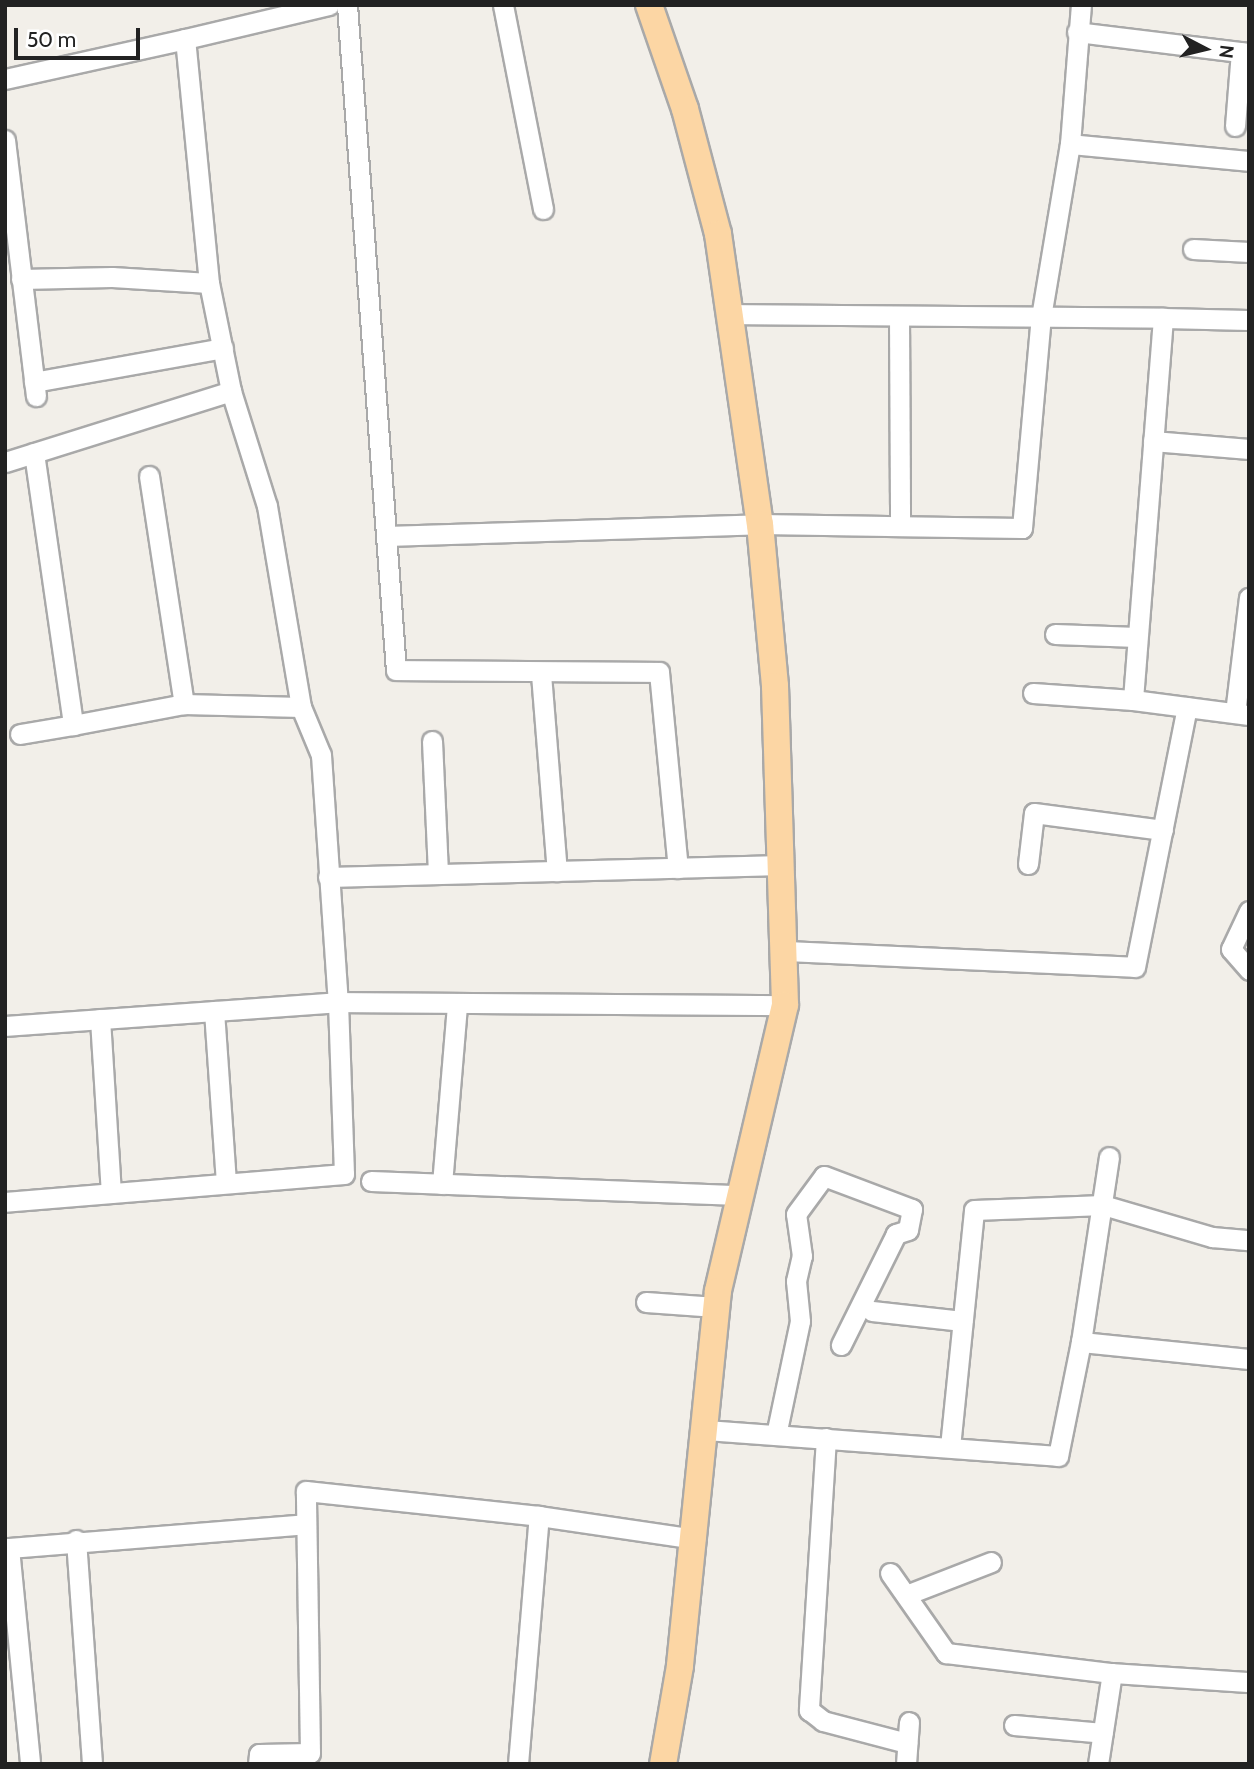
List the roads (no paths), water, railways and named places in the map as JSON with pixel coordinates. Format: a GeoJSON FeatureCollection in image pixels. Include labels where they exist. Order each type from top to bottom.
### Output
{"type":"FeatureCollection","features":[{"type":"Feature","properties":{"kind":"main road"},"geometry":{"type":"LineString","coordinates":[[649,5],[689,121],[718,234],[730,314],[760,524],[775,687],[785,951],[785,1005],[739,1195],[716,1307],[695,1539],[663,1764]]}},
{"type":"Feature","properties":{"kind":"street"},"geometry":{"type":"LineString","coordinates":[[5,79],[329,5]]}},
{"type":"Feature","properties":{"kind":"street"},"geometry":{"type":"LineString","coordinates":[[347,5],[396,670],[541,674],[659,672],[678,868]]}},
{"type":"Feature","properties":{"kind":"street"},"geometry":{"type":"LineString","coordinates":[[503,5],[543,209]]}},
{"type":"Feature","properties":{"kind":"street"},"geometry":{"type":"LineString","coordinates":[[386,536],[760,524],[1022,528],[1041,317],[1070,144],[1077,32],[1082,5]]}},
{"type":"Feature","properties":{"kind":"street"},"geometry":{"type":"LineString","coordinates":[[1077,32],[1245,52],[1235,126]]}},
{"type":"Feature","properties":{"kind":"street"},"geometry":{"type":"LineString","coordinates":[[5,1202],[344,1174],[338,1002],[321,755],[301,707],[267,506],[231,391],[209,283],[185,39]]}},
{"type":"Feature","properties":{"kind":"street"},"geometry":{"type":"LineString","coordinates":[[5,140],[35,389],[223,348]]}},
{"type":"Feature","properties":{"kind":"street"},"geometry":{"type":"LineString","coordinates":[[1070,144],[1249,161]]}},
{"type":"Feature","properties":{"kind":"street"},"geometry":{"type":"LineString","coordinates":[[1193,249],[1249,252]]}},
{"type":"Feature","properties":{"kind":"street"},"geometry":{"type":"LineString","coordinates":[[21,279],[111,277],[209,283]]}},
{"type":"Feature","properties":{"kind":"street"},"geometry":{"type":"LineString","coordinates":[[730,314],[1249,320]]}},
{"type":"Feature","properties":{"kind":"street"},"geometry":{"type":"LineString","coordinates":[[899,316],[900,526]]}},
{"type":"Feature","properties":{"kind":"street"},"geometry":{"type":"LineString","coordinates":[[1132,700],[1163,318]]}},
{"type":"Feature","properties":{"kind":"street"},"geometry":{"type":"LineString","coordinates":[[5,462],[231,391]]}},
{"type":"Feature","properties":{"kind":"street"},"geometry":{"type":"LineString","coordinates":[[1153,441],[1249,449]]}},
{"type":"Feature","properties":{"kind":"street"},"geometry":{"type":"LineString","coordinates":[[34,453],[73,725]]}},
{"type":"Feature","properties":{"kind":"street"},"geometry":{"type":"LineString","coordinates":[[149,476],[184,704]]}},
{"type":"Feature","properties":{"kind":"street"},"geometry":{"type":"LineString","coordinates":[[1032,693],[1132,700],[1242,714],[1249,601]]}},
{"type":"Feature","properties":{"kind":"street"},"geometry":{"type":"LineString","coordinates":[[1055,634],[1137,637]]}},
{"type":"Feature","properties":{"kind":"street"},"geometry":{"type":"LineString","coordinates":[[541,674],[557,871]]}},
{"type":"Feature","properties":{"kind":"street"},"geometry":{"type":"LineString","coordinates":[[20,734],[184,704],[301,707]]}},
{"type":"Feature","properties":{"kind":"street"},"geometry":{"type":"LineString","coordinates":[[785,951],[1135,967],[1187,707]]}},
{"type":"Feature","properties":{"kind":"street"},"geometry":{"type":"LineString","coordinates":[[432,741],[438,874]]}},
{"type":"Feature","properties":{"kind":"street"},"geometry":{"type":"LineString","coordinates":[[1028,864],[1034,813],[1163,830]]}},
{"type":"Feature","properties":{"kind":"street"},"geometry":{"type":"LineString","coordinates":[[328,877],[782,865]]}},
{"type":"Feature","properties":{"kind":"street"},"geometry":{"type":"LineString","coordinates":[[1249,911],[1231,949],[1249,970]]}},
{"type":"Feature","properties":{"kind":"street"},"geometry":{"type":"LineString","coordinates":[[5,1026],[338,1002],[457,1006],[785,1005]]}},
{"type":"Feature","properties":{"kind":"street"},"geometry":{"type":"LineString","coordinates":[[442,1184],[457,1006]]}},
{"type":"Feature","properties":{"kind":"street"},"geometry":{"type":"LineString","coordinates":[[214,1011],[226,1183]]}},
{"type":"Feature","properties":{"kind":"street"},"geometry":{"type":"LineString","coordinates":[[100,1019],[111,1193]]}},
{"type":"Feature","properties":{"kind":"street"},"geometry":{"type":"LineString","coordinates":[[705,1430],[1058,1456],[1081,1342],[1109,1157]]}},
{"type":"Feature","properties":{"kind":"street"},"geometry":{"type":"LineString","coordinates":[[776,1435],[800,1321],[796,1281],[802,1256],[796,1213],[824,1176],[912,1209],[908,1230],[897,1234],[841,1345]]}},
{"type":"Feature","properties":{"kind":"street"},"geometry":{"type":"LineString","coordinates":[[371,1181],[739,1195]]}},
{"type":"Feature","properties":{"kind":"street"},"geometry":{"type":"LineString","coordinates":[[950,1447],[974,1210],[1103,1205],[1212,1237],[1249,1240]]}},
{"type":"Feature","properties":{"kind":"street"},"geometry":{"type":"LineString","coordinates":[[646,1302],[716,1307]]}},
{"type":"Feature","properties":{"kind":"street"},"geometry":{"type":"LineString","coordinates":[[872,1311],[962,1321]]}},
{"type":"Feature","properties":{"kind":"street"},"geometry":{"type":"LineString","coordinates":[[1081,1342],[1249,1359]]}},
{"type":"Feature","properties":{"kind":"street"},"geometry":{"type":"LineString","coordinates":[[826,1438],[809,1710],[823,1721],[907,1743]]}},
{"type":"Feature","properties":{"kind":"street"},"geometry":{"type":"LineString","coordinates":[[258,1764],[259,1754],[310,1753],[306,1490],[539,1516],[695,1539]]}},
{"type":"Feature","properties":{"kind":"street"},"geometry":{"type":"LineString","coordinates":[[518,1764],[539,1516]]}},
{"type":"Feature","properties":{"kind":"street"},"geometry":{"type":"LineString","coordinates":[[30,1764],[7,1548],[76,1540],[305,1524]]}},
{"type":"Feature","properties":{"kind":"street"},"geometry":{"type":"LineString","coordinates":[[76,1540],[92,1764]]}},
{"type":"Feature","properties":{"kind":"street"},"geometry":{"type":"LineString","coordinates":[[906,1595],[991,1562]]}},
{"type":"Feature","properties":{"kind":"street"},"geometry":{"type":"LineString","coordinates":[[890,1573],[946,1653],[1112,1673],[1249,1682]]}},
{"type":"Feature","properties":{"kind":"street"},"geometry":{"type":"LineString","coordinates":[[1098,1764],[1112,1673]]}},
{"type":"Feature","properties":{"kind":"street"},"geometry":{"type":"LineString","coordinates":[[906,1764],[909,1722]]}},
{"type":"Feature","properties":{"kind":"street"},"geometry":{"type":"LineString","coordinates":[[1014,1725],[1103,1734]]}}]}
